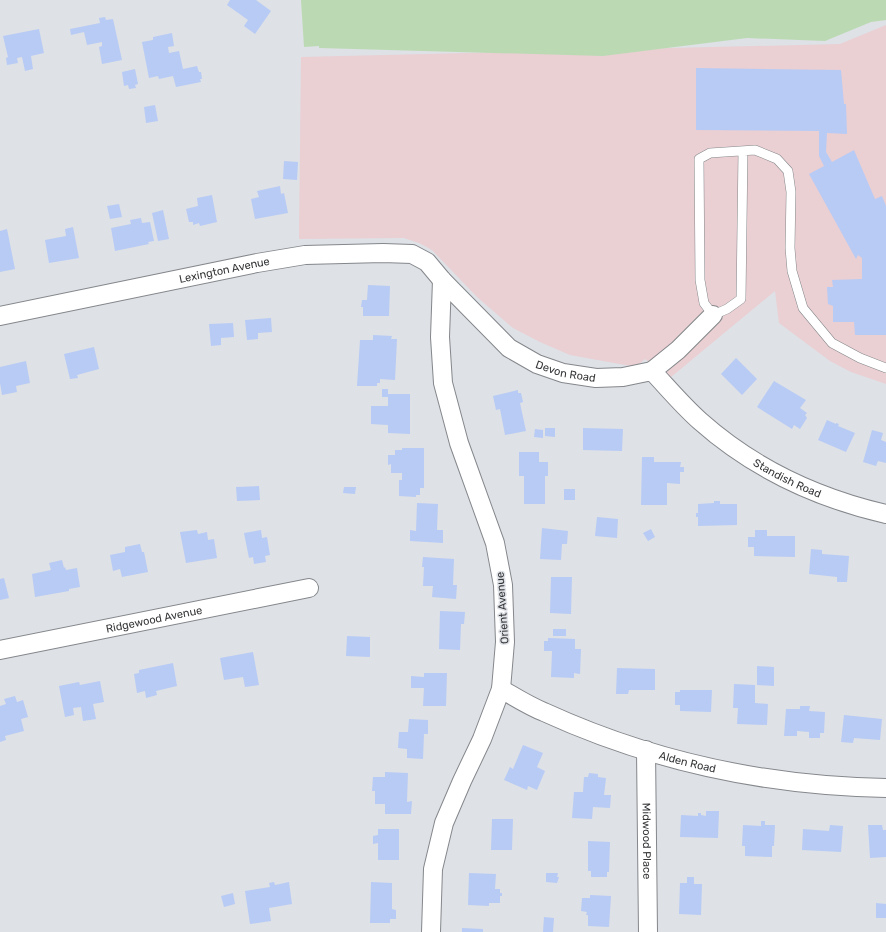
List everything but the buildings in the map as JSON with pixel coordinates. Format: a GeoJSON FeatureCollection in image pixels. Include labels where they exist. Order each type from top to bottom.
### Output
{"type":"FeatureCollection","features":[{"type":"Feature","properties":{"kind":"street","name":"Lexington Avenue"},"geometry":{"type":"LineString","coordinates":[[0,316],[257,263],[305,255],[383,253],[412,254],[427,262],[442,280]]}},
{"type":"Feature","properties":{"kind":"street","name":"Devon Road"},"geometry":{"type":"LineString","coordinates":[[442,280],[509,348],[537,364],[563,373],[596,378],[623,377],[652,371]]}},
{"type":"Feature","properties":{"kind":"street","name":"Orient Avenue"},"geometry":{"type":"LineString","coordinates":[[430,932],[433,869],[444,823],[482,739],[501,689],[506,642],[503,585],[495,543],[458,443],[443,383],[440,337],[442,280]]}},
{"type":"Feature","properties":{"kind":"street"},"geometry":{"type":"LineString","coordinates":[[652,371],[678,350],[713,315]]}},
{"type":"Feature","properties":{"kind":"street","name":"Standish Road"},"geometry":{"type":"LineString","coordinates":[[652,371],[700,421],[730,445],[765,468],[802,487],[863,508],[886,514]]}},
{"type":"Feature","properties":{"kind":"street","name":"Ridgewood Avenue"},"geometry":{"type":"LineString","coordinates":[[0,650],[309,588]]}},
{"type":"Feature","properties":{"kind":"street","name":"Alden Road"},"geometry":{"type":"LineString","coordinates":[[501,689],[543,712],[616,742],[729,772],[790,782],[847,787],[886,788]]}},
{"type":"Feature","properties":{"kind":"street","name":"Midwood Place"},"geometry":{"type":"LineString","coordinates":[[646,750],[648,932]]}},
{"type":"Feature","properties":{"kind":"lane"},"geometry":{"type":"LineString","coordinates":[[743,151],[741,299],[727,309],[713,315],[704,303],[700,280],[699,159],[710,153],[755,150],[777,159],[788,171],[791,192],[790,248],[792,271],[803,308],[832,343],[860,358],[886,368]]}},
{"type":"Feature","properties":{"kind":"shaded area"},"geometry":{"type":"Polygon","coordinates":[[[886,25],[886,384],[851,372],[830,361],[779,323],[775,291],[671,377],[645,359],[636,367],[570,355],[513,328],[477,297],[432,250],[419,243],[404,238],[299,239],[301,57],[840,44],[886,25]]]}},
{"type":"Feature","properties":{"kind":"green space"},"geometry":{"type":"Polygon","coordinates":[[[301,0],[886,0],[886,20],[871,22],[825,41],[747,38],[603,56],[319,48],[319,46],[304,47],[301,0]]]}}]}
